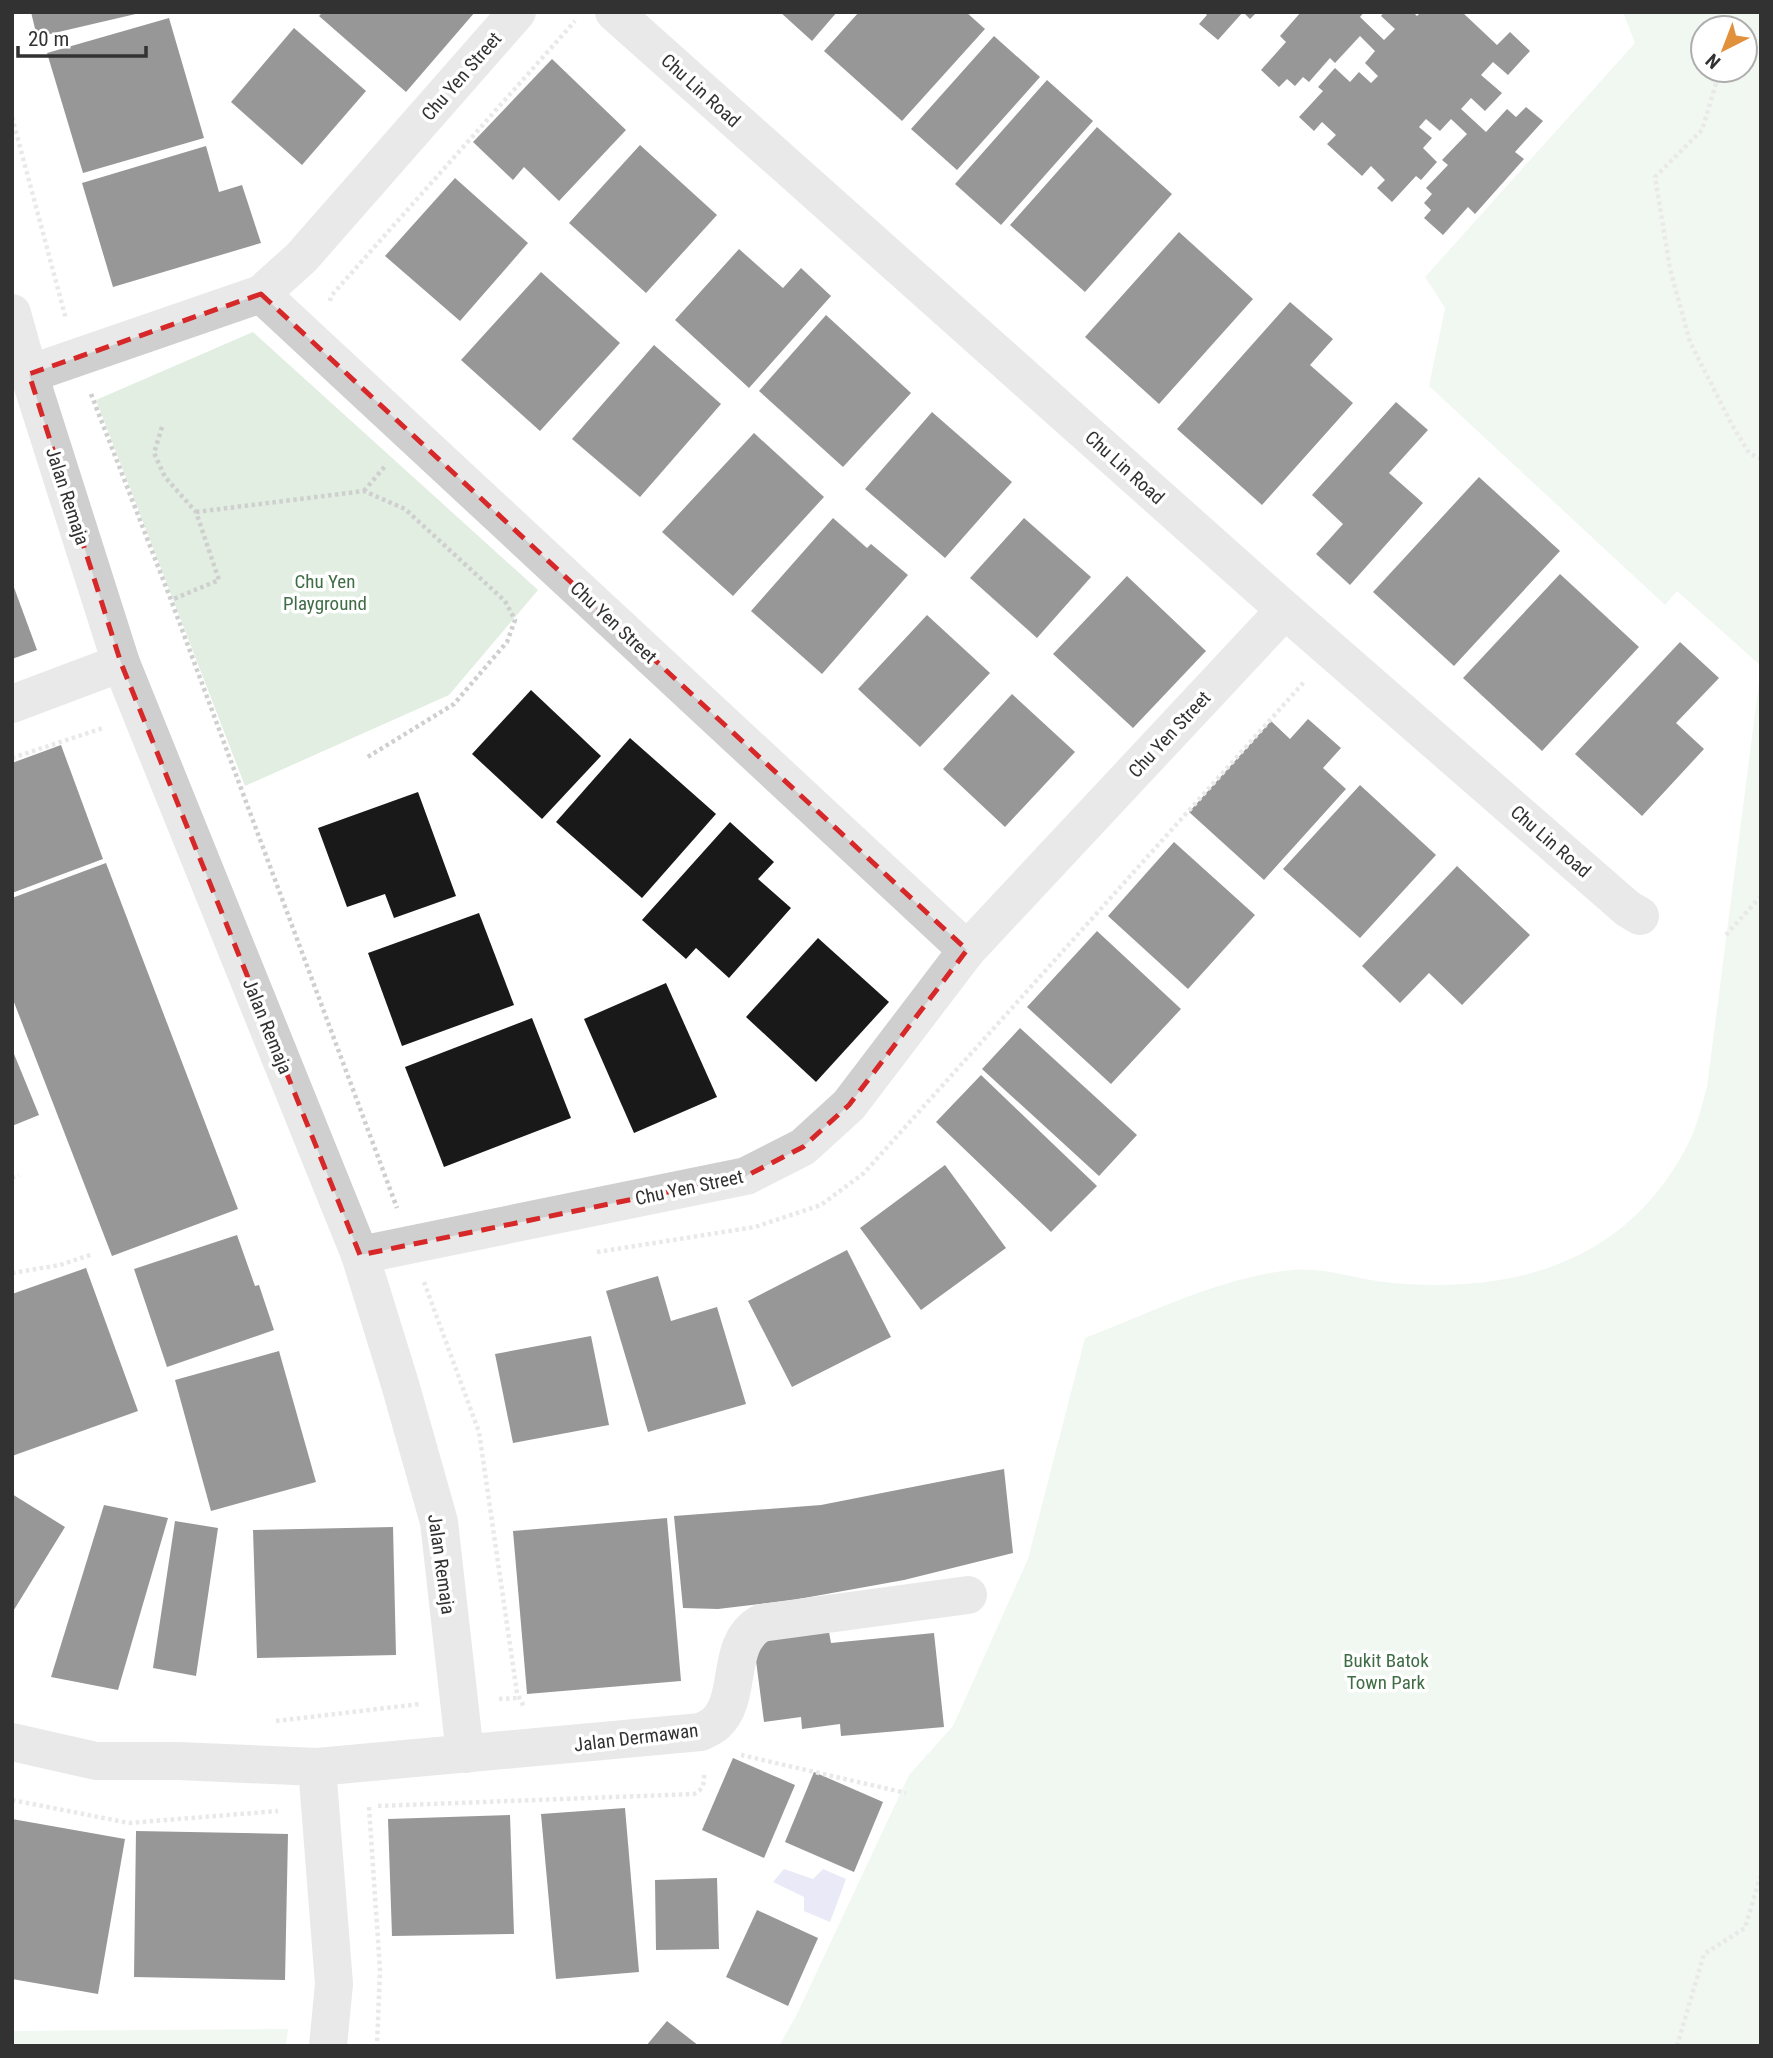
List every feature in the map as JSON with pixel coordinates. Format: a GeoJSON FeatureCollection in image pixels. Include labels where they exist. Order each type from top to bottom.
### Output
{"type":"FeatureCollection","features":[{"type":"Feature","properties":{"kind":"street","name":"Chu Yen Street"},"geometry":{"type":"LineString","coordinates":[[29,374],[261,295],[301,258],[517,12]]}},
{"type":"Feature","properties":{"kind":"street","name":"Chu Lin Road"},"geometry":{"type":"LineString","coordinates":[[596,15],[1628,909],[1640,916]]}},
{"type":"Feature","properties":{"kind":"street","name":"Chu Yen Street"},"geometry":{"type":"LineString","coordinates":[[261,295],[967,950]]}},
{"type":"Feature","properties":{"kind":"street","name":"Jalan Remaja"},"geometry":{"type":"LineString","coordinates":[[12,313],[121,663],[360,1255],[439,1522],[465,1754]]}},
{"type":"Feature","properties":{"kind":"street","name":"Chu Yen Street"},"geometry":{"type":"LineString","coordinates":[[360,1255],[746,1176],[803,1147],[849,1105],[967,950],[1285,610]]}},
{"type":"Feature","properties":{"kind":"street"},"geometry":{"type":"LineString","coordinates":[[12,704],[121,663]]}},
{"type":"Feature","properties":{"kind":"street","name":"Jalan Dermawan"},"geometry":{"type":"LineString","coordinates":[[12,1742],[96,1761],[177,1761],[317,1768],[701,1732],[717,1723],[727,1706],[741,1644],[750,1630],[761,1623],[968,1595]]}},
{"type":"Feature","properties":{"kind":"street"},"geometry":{"type":"LineString","coordinates":[[317,1768],[334,1984],[328,2046]]}},
{"type":"Feature","properties":{"kind":"path"},"geometry":{"type":"LineString","coordinates":[[328,307],[331,296],[596,15]]}},
{"type":"Feature","properties":{"kind":"path"},"geometry":{"type":"LineString","coordinates":[[1716,84],[1702,130],[1655,177],[1670,269],[1690,342],[1749,453],[1761,458]]}},
{"type":"Feature","properties":{"kind":"path"},"geometry":{"type":"LineString","coordinates":[[162,427],[155,453],[165,477],[196,512],[219,580],[171,600]]}},
{"type":"Feature","properties":{"kind":"path"},"geometry":{"type":"LineString","coordinates":[[364,491],[388,462]]}},
{"type":"Feature","properties":{"kind":"path"},"geometry":{"type":"LineString","coordinates":[[196,512],[364,491],[405,509],[505,601],[515,620],[507,642],[454,704],[366,758]]}},
{"type":"Feature","properties":{"kind":"path"},"geometry":{"type":"LineString","coordinates":[[12,758],[109,726]]}},
{"type":"Feature","properties":{"kind":"path"},"geometry":{"type":"LineString","coordinates":[[1727,935],[1761,896]]}},
{"type":"Feature","properties":{"kind":"path"},"geometry":{"type":"LineString","coordinates":[[12,1178],[19,1175]]}},
{"type":"Feature","properties":{"kind":"path"},"geometry":{"type":"LineString","coordinates":[[12,1273],[60,1265],[93,1254]]}},
{"type":"Feature","properties":{"kind":"path"},"geometry":{"type":"LineString","coordinates":[[265,1722],[425,1704]]}},
{"type":"Feature","properties":{"kind":"path"},"geometry":{"type":"LineString","coordinates":[[730,1753],[906,1793]]}},
{"type":"Feature","properties":{"kind":"path"},"geometry":{"type":"LineString","coordinates":[[369,1807],[380,1970],[377,2046]]}},
{"type":"Feature","properties":{"kind":"path"},"geometry":{"type":"LineString","coordinates":[[1677,2046],[1704,1954],[1745,1928],[1761,1874]]}},
{"type":"Feature","properties":{"kind":"highlighted area"},"geometry":{"type":"Polygon","coordinates":[[[261,294],[967,950],[849,1105],[803,1147],[746,1176],[360,1255],[121,663],[29,374],[261,294]]]}},
{"type":"Feature","properties":{"kind":"green space"},"geometry":{"type":"Polygon","coordinates":[[[1623,12],[1761,12],[1761,666],[1677,591],[1665,605],[1429,386],[1445,308],[1425,277],[1635,43],[1623,12]]]}},
{"type":"Feature","properties":{"kind":"green space","name":"Chu Yen Playground"},"geometry":{"type":"Polygon","coordinates":[[[253,332],[538,590],[449,695],[245,786],[96,400],[253,332]]]}},
{"type":"Feature","properties":{"kind":"green space","name":"Bukit Batok Town Park"},"geometry":{"type":"Polygon","coordinates":[[[1761,667],[1761,2046],[779,2046],[797,2014],[909,1775],[953,1726],[1028,1559],[1085,1338],[1213,1288],[1292,1270],[1317,1270],[1392,1283],[1439,1285],[1484,1282],[1527,1274],[1567,1260],[1604,1240],[1637,1214],[1666,1180],[1691,1138],[1707,1087],[1761,667]]]}},
{"type":"Feature","properties":{"kind":"green space"},"geometry":{"type":"Polygon","coordinates":[[[288,2029],[286,2046],[12,2046],[12,2031],[288,2029]]]}},
{"type":"Feature","properties":{"kind":"water"},"geometry":{"type":"Polygon","coordinates":[[[784,1869],[813,1879],[823,1869],[846,1879],[830,1922],[804,1911],[804,1897],[773,1882],[784,1869]]]}},
{"type":"Feature","properties":{"kind":"building"},"geometry":{"type":"Polygon","coordinates":[[[31,12],[140,12],[140,13],[37,37],[31,12]]]}},
{"type":"Feature","properties":{"kind":"building"},"geometry":{"type":"Polygon","coordinates":[[[323,12],[475,12],[406,92],[319,16],[323,12]]]}},
{"type":"Feature","properties":{"kind":"building"},"geometry":{"type":"Polygon","coordinates":[[[780,12],[837,12],[812,41],[780,12]]]}},
{"type":"Feature","properties":{"kind":"building"},"geometry":{"type":"Polygon","coordinates":[[[859,12],[966,12],[985,29],[902,121],[824,51],[859,12]]]}},
{"type":"Feature","properties":{"kind":"building"},"geometry":{"type":"Polygon","coordinates":[[[1204,12],[1243,12],[1218,40],[1199,24],[1207,15],[1204,12]]]}},
{"type":"Feature","properties":{"kind":"building"},"geometry":{"type":"Polygon","coordinates":[[[1243,12],[1257,12],[1250,19],[1243,12]]]}},
{"type":"Feature","properties":{"kind":"building"},"geometry":{"type":"Polygon","coordinates":[[[1301,12],[1364,12],[1360,17],[1384,40],[1395,29],[1381,16],[1384,12],[1413,12],[1417,16],[1421,12],[1462,12],[1497,45],[1510,32],[1530,51],[1508,75],[1493,62],[1481,75],[1502,93],[1485,111],[1471,98],[1461,109],[1486,132],[1507,109],[1516,117],[1526,107],[1543,121],[1515,152],[1524,159],[1475,214],[1468,207],[1443,235],[1424,218],[1431,210],[1424,203],[1432,194],[1426,188],[1448,165],[1442,160],[1467,134],[1451,119],[1440,131],[1426,119],[1419,127],[1432,138],[1423,148],[1437,162],[1421,180],[1416,176],[1392,202],[1377,188],[1385,180],[1371,166],[1362,176],[1327,144],[1336,135],[1322,122],[1314,131],[1299,117],[1323,91],[1318,87],[1335,68],[1350,82],[1359,72],[1371,83],[1378,76],[1365,63],[1375,51],[1360,36],[1335,63],[1330,58],[1309,82],[1303,77],[1295,86],[1287,79],[1279,87],[1261,70],[1286,42],[1280,36],[1301,12]]]}},
{"type":"Feature","properties":{"kind":"building"},"geometry":{"type":"Polygon","coordinates":[[[169,18],[204,138],[83,173],[47,53],[169,18]]]}},
{"type":"Feature","properties":{"kind":"building"},"geometry":{"type":"Polygon","coordinates":[[[294,28],[366,91],[302,165],[231,102],[294,28]]]}},
{"type":"Feature","properties":{"kind":"building"},"geometry":{"type":"Polygon","coordinates":[[[994,36],[1040,77],[957,170],[911,129],[994,36]]]}},
{"type":"Feature","properties":{"kind":"building"},"geometry":{"type":"Polygon","coordinates":[[[552,59],[626,130],[559,201],[524,167],[513,180],[473,142],[552,59]]]}},
{"type":"Feature","properties":{"kind":"building"},"geometry":{"type":"Polygon","coordinates":[[[1047,80],[1093,121],[1001,225],[955,184],[1047,80]]]}},
{"type":"Feature","properties":{"kind":"building"},"geometry":{"type":"Polygon","coordinates":[[[1097,127],[1172,194],[1085,292],[1010,225],[1097,127]]]}},
{"type":"Feature","properties":{"kind":"building"},"geometry":{"type":"Polygon","coordinates":[[[640,145],[717,215],[646,293],[569,223],[640,145]]]}},
{"type":"Feature","properties":{"kind":"building"},"geometry":{"type":"Polygon","coordinates":[[[206,146],[219,192],[242,185],[261,243],[113,287],[82,183],[206,146]]]}},
{"type":"Feature","properties":{"kind":"building"},"geometry":{"type":"Polygon","coordinates":[[[455,178],[528,243],[460,321],[385,256],[455,178]]]}},
{"type":"Feature","properties":{"kind":"building"},"geometry":{"type":"Polygon","coordinates":[[[1179,232],[1253,299],[1159,404],[1085,337],[1179,232]]]}},
{"type":"Feature","properties":{"kind":"building"},"geometry":{"type":"Polygon","coordinates":[[[739,249],[783,288],[801,268],[831,296],[749,388],[675,320],[739,249]]]}},
{"type":"Feature","properties":{"kind":"building"},"geometry":{"type":"Polygon","coordinates":[[[541,272],[620,343],[540,431],[461,360],[541,272]]]}},
{"type":"Feature","properties":{"kind":"building"},"geometry":{"type":"Polygon","coordinates":[[[1290,302],[1333,339],[1310,365],[1353,403],[1262,505],[1177,429],[1290,302]]]}},
{"type":"Feature","properties":{"kind":"building"},"geometry":{"type":"Polygon","coordinates":[[[826,315],[911,393],[843,467],[759,391],[826,315]]]}},
{"type":"Feature","properties":{"kind":"building"},"geometry":{"type":"Polygon","coordinates":[[[654,345],[721,404],[640,497],[572,439],[654,345]]]}},
{"type":"Feature","properties":{"kind":"building"},"geometry":{"type":"Polygon","coordinates":[[[1396,402],[1428,430],[1389,473],[1423,503],[1350,585],[1316,554],[1343,524],[1312,495],[1396,402]]]}},
{"type":"Feature","properties":{"kind":"building"},"geometry":{"type":"Polygon","coordinates":[[[932,412],[1012,482],[945,558],[865,489],[932,412]]]}},
{"type":"Feature","properties":{"kind":"building"},"geometry":{"type":"Polygon","coordinates":[[[754,433],[824,497],[733,596],[662,532],[754,433]]]}},
{"type":"Feature","properties":{"kind":"building"},"geometry":{"type":"Polygon","coordinates":[[[1479,477],[1560,551],[1454,666],[1373,592],[1479,477]]]}},
{"type":"Feature","properties":{"kind":"building"},"geometry":{"type":"Polygon","coordinates":[[[833,518],[867,548],[871,544],[908,575],[822,674],[751,611],[833,518]]]}},
{"type":"Feature","properties":{"kind":"building"},"geometry":{"type":"Polygon","coordinates":[[[1024,518],[1091,577],[1037,638],[970,578],[1024,518]]]}},
{"type":"Feature","properties":{"kind":"building"},"geometry":{"type":"Polygon","coordinates":[[[1560,574],[1639,647],[1542,751],[1463,678],[1560,574]]]}},
{"type":"Feature","properties":{"kind":"building"},"geometry":{"type":"Polygon","coordinates":[[[1127,576],[1206,651],[1133,728],[1053,654],[1127,576]]]}},
{"type":"Feature","properties":{"kind":"building"},"geometry":{"type":"Polygon","coordinates":[[[12,582],[37,650],[12,659],[12,582]]]}},
{"type":"Feature","properties":{"kind":"building"},"geometry":{"type":"Polygon","coordinates":[[[927,615],[990,673],[920,747],[858,689],[927,615]]]}},
{"type":"Feature","properties":{"kind":"building"},"geometry":{"type":"Polygon","coordinates":[[[1680,642],[1719,678],[1676,723],[1704,749],[1642,816],[1575,754],[1680,642]]]}},
{"type":"Feature","properties":{"kind":"building"},"geometry":{"type":"Polygon","coordinates":[[[531,690],[601,756],[542,819],[472,754],[531,690]]]}},
{"type":"Feature","properties":{"kind":"building"},"geometry":{"type":"Polygon","coordinates":[[[1012,694],[1075,752],[1005,827],[943,769],[1012,694]]]}},
{"type":"Feature","properties":{"kind":"building"},"geometry":{"type":"Polygon","coordinates":[[[1308,719],[1341,748],[1323,768],[1346,789],[1264,880],[1189,812],[1271,721],[1290,739],[1308,719]]]}},
{"type":"Feature","properties":{"kind":"building"},"geometry":{"type":"Polygon","coordinates":[[[630,738],[716,814],[642,898],[556,822],[630,738]]]}},
{"type":"Feature","properties":{"kind":"building"},"geometry":{"type":"Polygon","coordinates":[[[61,745],[103,859],[12,893],[12,763],[61,745]]]}},
{"type":"Feature","properties":{"kind":"building"},"geometry":{"type":"Polygon","coordinates":[[[1360,785],[1436,855],[1360,938],[1283,869],[1360,785]]]}},
{"type":"Feature","properties":{"kind":"building"},"geometry":{"type":"Polygon","coordinates":[[[418,792],[456,896],[394,918],[385,894],[347,907],[318,828],[418,792]]]}},
{"type":"Feature","properties":{"kind":"building"},"geometry":{"type":"Polygon","coordinates":[[[730,822],[774,862],[758,879],[791,908],[729,978],[696,948],[686,959],[642,920],[730,822]]]}},
{"type":"Feature","properties":{"kind":"building"},"geometry":{"type":"Polygon","coordinates":[[[1174,842],[1255,915],[1188,989],[1108,916],[1174,842]]]}},
{"type":"Feature","properties":{"kind":"building"},"geometry":{"type":"Polygon","coordinates":[[[106,863],[238,1209],[112,1256],[12,997],[12,898],[106,863]]]}},
{"type":"Feature","properties":{"kind":"building"},"geometry":{"type":"Polygon","coordinates":[[[1457,866],[1530,935],[1462,1005],[1429,973],[1400,1003],[1362,966],[1457,866]]]}},
{"type":"Feature","properties":{"kind":"building"},"geometry":{"type":"Polygon","coordinates":[[[479,913],[514,1005],[402,1046],[368,953],[479,913]]]}},
{"type":"Feature","properties":{"kind":"building"},"geometry":{"type":"Polygon","coordinates":[[[1097,931],[1181,1009],[1111,1084],[1027,1007],[1097,931]]]}},
{"type":"Feature","properties":{"kind":"building"},"geometry":{"type":"Polygon","coordinates":[[[818,938],[889,1002],[816,1082],[746,1017],[818,938]]]}},
{"type":"Feature","properties":{"kind":"building"},"geometry":{"type":"Polygon","coordinates":[[[666,983],[717,1097],[634,1133],[584,1019],[666,983]]]}},
{"type":"Feature","properties":{"kind":"building"},"geometry":{"type":"Polygon","coordinates":[[[532,1018],[571,1118],[444,1167],[405,1067],[532,1018]]]}},
{"type":"Feature","properties":{"kind":"building"},"geometry":{"type":"Polygon","coordinates":[[[1020,1028],[1137,1135],[1099,1176],[982,1069],[1020,1028]]]}},
{"type":"Feature","properties":{"kind":"building"},"geometry":{"type":"Polygon","coordinates":[[[12,1049],[39,1115],[12,1126],[12,1049]]]}},
{"type":"Feature","properties":{"kind":"building"},"geometry":{"type":"Polygon","coordinates":[[[981,1075],[1097,1186],[1051,1232],[936,1122],[981,1075]]]}},
{"type":"Feature","properties":{"kind":"building"},"geometry":{"type":"Polygon","coordinates":[[[945,1165],[1006,1248],[921,1310],[860,1228],[945,1165]]]}},
{"type":"Feature","properties":{"kind":"building"},"geometry":{"type":"Polygon","coordinates":[[[237,1235],[255,1286],[259,1285],[274,1330],[167,1367],[134,1269],[237,1235]]]}},
{"type":"Feature","properties":{"kind":"building"},"geometry":{"type":"Polygon","coordinates":[[[847,1250],[891,1337],[792,1387],[748,1301],[847,1250]]]}},
{"type":"Feature","properties":{"kind":"building"},"geometry":{"type":"Polygon","coordinates":[[[86,1268],[138,1411],[12,1456],[12,1294],[86,1268]]]}},
{"type":"Feature","properties":{"kind":"building"},"geometry":{"type":"Polygon","coordinates":[[[658,1276],[671,1321],[717,1307],[746,1404],[648,1432],[606,1291],[658,1276]]]}},
{"type":"Feature","properties":{"kind":"building"},"geometry":{"type":"Polygon","coordinates":[[[591,1336],[609,1425],[513,1443],[495,1354],[591,1336]]]}},
{"type":"Feature","properties":{"kind":"building"},"geometry":{"type":"Polygon","coordinates":[[[279,1351],[316,1482],[211,1511],[175,1380],[279,1351]]]}},
{"type":"Feature","properties":{"kind":"building"},"geometry":{"type":"Polygon","coordinates":[[[1004,1469],[1013,1553],[904,1580],[793,1600],[718,1609],[683,1608],[674,1516],[821,1505],[1004,1469]]]}},
{"type":"Feature","properties":{"kind":"building"},"geometry":{"type":"Polygon","coordinates":[[[12,1494],[65,1527],[12,1613],[12,1494]]]}},
{"type":"Feature","properties":{"kind":"building"},"geometry":{"type":"Polygon","coordinates":[[[104,1505],[168,1518],[118,1690],[51,1677],[104,1505]]]}},
{"type":"Feature","properties":{"kind":"building"},"geometry":{"type":"Polygon","coordinates":[[[667,1518],[681,1681],[527,1694],[513,1531],[667,1518]]]}},
{"type":"Feature","properties":{"kind":"building"},"geometry":{"type":"Polygon","coordinates":[[[175,1521],[218,1528],[196,1676],[153,1668],[175,1521]]]}},
{"type":"Feature","properties":{"kind":"building"},"geometry":{"type":"Polygon","coordinates":[[[393,1527],[396,1655],[257,1658],[253,1530],[393,1527]]]}},
{"type":"Feature","properties":{"kind":"building"},"geometry":{"type":"Polygon","coordinates":[[[752,1630],[829,1632],[831,1643],[934,1633],[944,1727],[841,1736],[840,1724],[802,1729],[801,1717],[764,1722],[752,1630]]]}},
{"type":"Feature","properties":{"kind":"building"},"geometry":{"type":"Polygon","coordinates":[[[733,1758],[795,1785],[764,1858],[702,1830],[733,1758]]]}},
{"type":"Feature","properties":{"kind":"building"},"geometry":{"type":"Polygon","coordinates":[[[814,1772],[883,1802],[854,1872],[785,1842],[814,1772]]]}},
{"type":"Feature","properties":{"kind":"building"},"geometry":{"type":"Polygon","coordinates":[[[625,1808],[639,1972],[556,1979],[541,1814],[625,1808]]]}},
{"type":"Feature","properties":{"kind":"building"},"geometry":{"type":"Polygon","coordinates":[[[510,1815],[514,1934],[392,1936],[388,1819],[510,1815]]]}},
{"type":"Feature","properties":{"kind":"building"},"geometry":{"type":"Polygon","coordinates":[[[12,1819],[125,1839],[98,1994],[12,1979],[12,1819]]]}},
{"type":"Feature","properties":{"kind":"building"},"geometry":{"type":"Polygon","coordinates":[[[136,1831],[288,1834],[285,1980],[134,1977],[136,1831]]]}},
{"type":"Feature","properties":{"kind":"building"},"geometry":{"type":"Polygon","coordinates":[[[717,1878],[719,1949],[656,1950],[655,1880],[717,1878]]]}},
{"type":"Feature","properties":{"kind":"building"},"geometry":{"type":"Polygon","coordinates":[[[757,1910],[818,1938],[788,2006],[726,1977],[757,1910]]]}},
{"type":"Feature","properties":{"kind":"building"},"geometry":{"type":"Polygon","coordinates":[[[667,2021],[699,2046],[646,2046],[667,2021]]]}}]}
